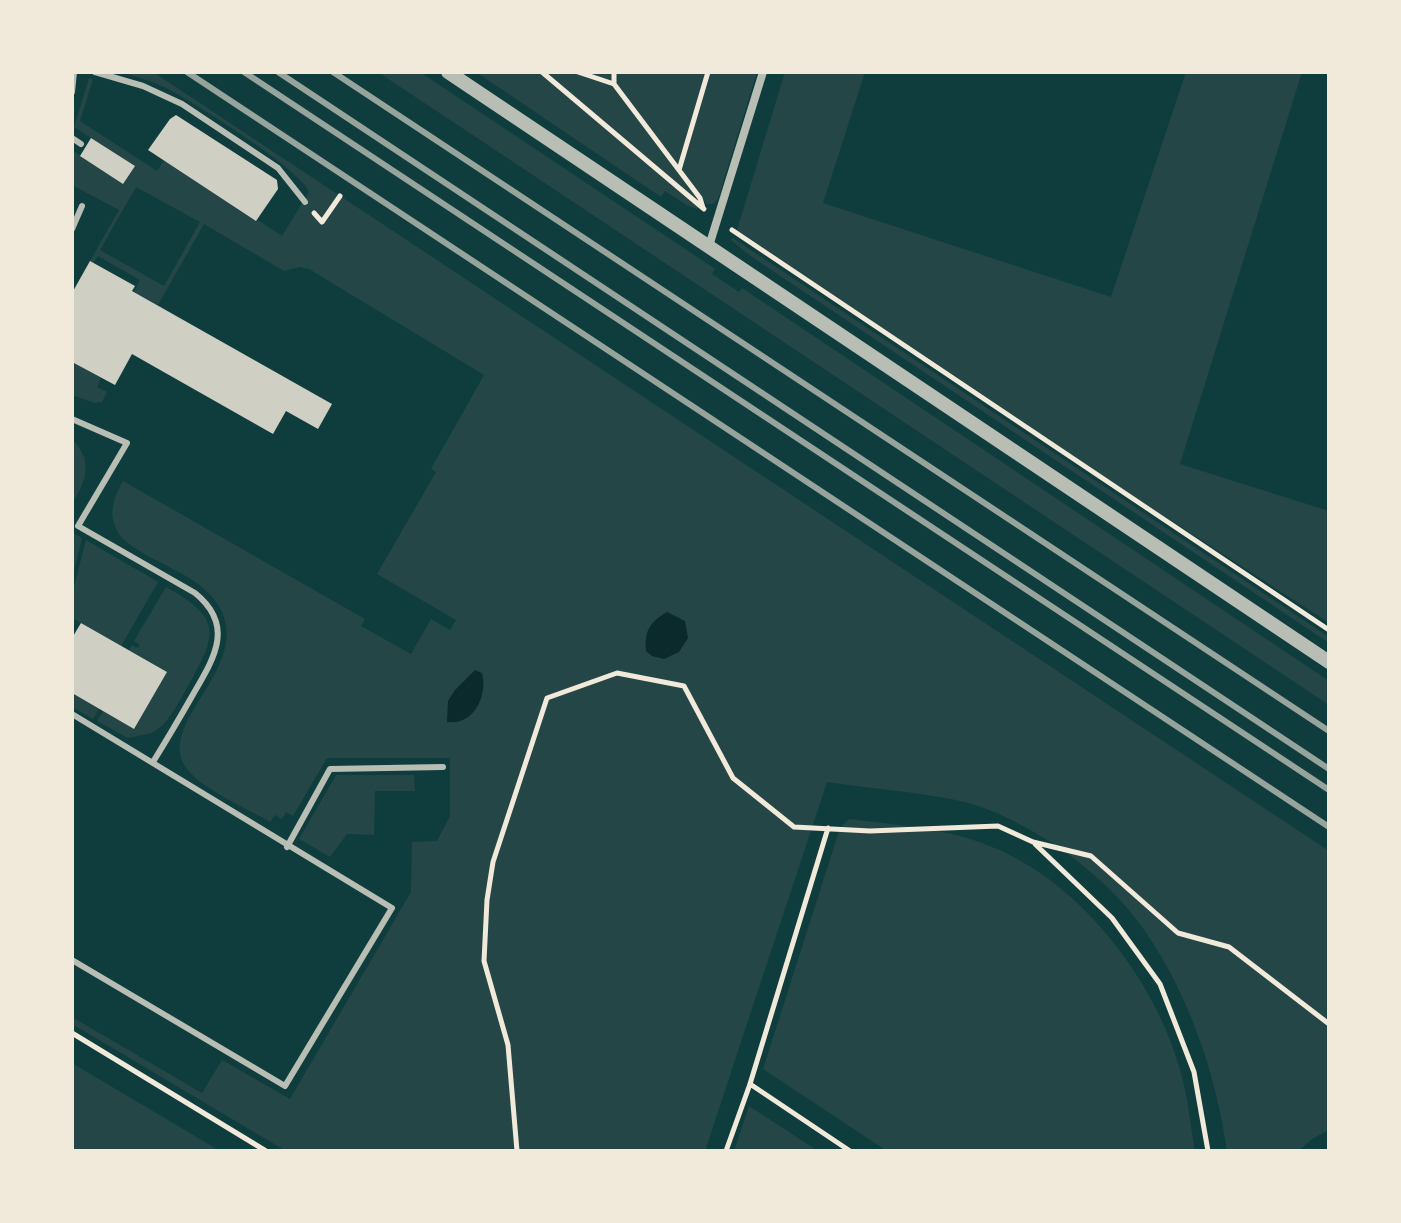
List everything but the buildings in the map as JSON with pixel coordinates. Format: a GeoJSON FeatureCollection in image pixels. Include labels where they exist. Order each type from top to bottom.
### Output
{"type":"FeatureCollection","features":[{"type":"Feature","properties":{"kind":"street"},"geometry":{"type":"LineString","coordinates":[[448,72],[1329,662]]}},
{"type":"Feature","properties":{"kind":"street"},"geometry":{"type":"LineString","coordinates":[[709,246],[763,72]]}},
{"type":"Feature","properties":{"kind":"lane"},"geometry":{"type":"LineString","coordinates":[[72,92],[74,72]]}},
{"type":"Feature","properties":{"kind":"lane"},"geometry":{"type":"LineString","coordinates":[[95,72],[143,86],[182,104],[278,168],[305,202]]}},
{"type":"Feature","properties":{"kind":"lane"},"geometry":{"type":"LineString","coordinates":[[72,138],[81,144]]}},
{"type":"Feature","properties":{"kind":"lane"},"geometry":{"type":"LineString","coordinates":[[72,229],[82,206]]}},
{"type":"Feature","properties":{"kind":"lane"},"geometry":{"type":"LineString","coordinates":[[72,419],[127,443],[78,526],[195,593],[210,609],[218,630],[219,639],[213,661],[153,762]]}},
{"type":"Feature","properties":{"kind":"lane"},"geometry":{"type":"LineString","coordinates":[[72,714],[392,908],[285,1086],[72,960]]}},
{"type":"Feature","properties":{"kind":"lane"},"geometry":{"type":"LineString","coordinates":[[287,847],[330,769],[443,767]]}},
{"type":"Feature","properties":{"kind":"path"},"geometry":{"type":"LineString","coordinates":[[542,72],[704,209],[700,198],[614,84],[578,72]]}},
{"type":"Feature","properties":{"kind":"path"},"geometry":{"type":"LineString","coordinates":[[614,72],[614,84]]}},
{"type":"Feature","properties":{"kind":"path"},"geometry":{"type":"LineString","coordinates":[[679,170],[708,72]]}},
{"type":"Feature","properties":{"kind":"path"},"geometry":{"type":"LineString","coordinates":[[330,211],[340,196]]}},
{"type":"Feature","properties":{"kind":"path"},"geometry":{"type":"LineString","coordinates":[[717,220],[1329,630]]}},
{"type":"Feature","properties":{"kind":"path"},"geometry":{"type":"LineString","coordinates":[[517,1151],[508,1045],[484,961],[487,900],[493,862],[547,698],[617,673],[684,686],[733,778],[794,827],[870,831],[998,826],[1033,842],[1091,856],[1178,933],[1229,947],[1329,1024]]}},
{"type":"Feature","properties":{"kind":"path"},"geometry":{"type":"LineString","coordinates":[[726,1151],[750,1084],[828,828]]}},
{"type":"Feature","properties":{"kind":"path"},"geometry":{"type":"LineString","coordinates":[[1033,842],[1112,918],[1160,984],[1194,1072],[1208,1151]]}},
{"type":"Feature","properties":{"kind":"path"},"geometry":{"type":"LineString","coordinates":[[72,1033],[266,1151]]}},
{"type":"Feature","properties":{"kind":"path"},"geometry":{"type":"LineString","coordinates":[[750,1084],[850,1151]]}},
{"type":"Feature","properties":{"kind":"shaded area"},"geometry":{"type":"Polygon","coordinates":[[[119,72],[153,72],[1329,851],[1329,1130],[1298,1151],[1227,1151],[1208,1064],[1187,1008],[1161,956],[1134,916],[1109,888],[1048,840],[974,804],[827,782],[705,1151],[286,1151],[72,1024],[72,1017],[202,1093],[222,1060],[290,1099],[411,892],[412,842],[437,841],[450,816],[450,758],[327,758],[293,816],[286,812],[282,819],[275,815],[270,822],[195,778],[180,753],[182,734],[215,674],[224,653],[227,631],[220,608],[200,586],[121,537],[114,522],[113,509],[123,481],[365,619],[361,626],[411,654],[431,619],[450,630],[456,620],[377,574],[436,472],[431,469],[484,375],[309,269],[299,267],[284,271],[204,224],[158,305],[134,292],[140,280],[98,256],[93,263],[90,261],[119,210],[72,185],[72,150],[123,183],[134,166],[74,127],[89,78],[93,79],[80,121],[157,171],[165,159],[282,236],[309,192],[288,169],[220,121],[166,88],[119,72]],[[136,187],[100,250],[164,286],[200,222],[136,187]]]}},
{"type":"Feature","properties":{"kind":"shaded area"},"geometry":{"type":"Polygon","coordinates":[[[378,72],[420,72],[715,269],[712,274],[739,292],[742,288],[1329,681],[1329,705],[378,72]]]}},
{"type":"Feature","properties":{"kind":"shaded area"},"geometry":{"type":"Polygon","coordinates":[[[476,72],[757,72],[718,199],[713,204],[707,204],[699,195],[697,209],[665,191],[661,197],[476,72]]]}},
{"type":"Feature","properties":{"kind":"shaded area"},"geometry":{"type":"Polygon","coordinates":[[[785,72],[865,72],[823,203],[1111,297],[1186,72],[1302,72],[1180,464],[1329,511],[1329,623],[1098,473],[737,230],[785,72]]]}},
{"type":"Feature","properties":{"kind":"shaded area"},"geometry":{"type":"Polygon","coordinates":[[[733,238],[1329,637],[1329,643],[749,255],[731,240],[733,238]]]}},
{"type":"Feature","properties":{"kind":"shaded area"},"geometry":{"type":"Polygon","coordinates":[[[72,362],[101,378],[97,387],[107,392],[102,402],[95,403],[72,395],[72,362]]]}},
{"type":"Feature","properties":{"kind":"shaded area"},"geometry":{"type":"Polygon","coordinates":[[[72,439],[83,455],[86,471],[72,504],[72,439]]]}},
{"type":"Feature","properties":{"kind":"shaded area"},"geometry":{"type":"Polygon","coordinates":[[[72,532],[82,538],[72,579],[72,532]]]}},
{"type":"Feature","properties":{"kind":"shaded area"},"geometry":{"type":"Polygon","coordinates":[[[86,540],[158,582],[121,646],[72,618],[72,594],[86,540]]]}},
{"type":"Feature","properties":{"kind":"shaded area"},"geometry":{"type":"Polygon","coordinates":[[[166,587],[203,614],[210,634],[208,646],[183,696],[163,725],[152,733],[128,738],[97,721],[103,711],[134,729],[167,672],[129,650],[132,645],[138,648],[140,645],[134,641],[166,587]]]}},
{"type":"Feature","properties":{"kind":"shaded area"},"geometry":{"type":"Polygon","coordinates":[[[667,612],[685,621],[688,638],[679,652],[664,659],[646,651],[646,644],[649,628],[667,612]]]}},
{"type":"Feature","properties":{"kind":"shaded area"},"geometry":{"type":"Polygon","coordinates":[[[475,670],[482,673],[483,682],[477,707],[465,719],[447,722],[448,701],[475,670]]]}},
{"type":"Feature","properties":{"kind":"shaded area"},"geometry":{"type":"Polygon","coordinates":[[[72,693],[99,709],[93,719],[72,707],[72,693]]]}},
{"type":"Feature","properties":{"kind":"shaded area"},"geometry":{"type":"Polygon","coordinates":[[[336,775],[414,775],[415,791],[375,791],[374,835],[347,834],[330,857],[299,839],[336,775]]]}},
{"type":"Feature","properties":{"kind":"shaded area"},"geometry":{"type":"Polygon","coordinates":[[[849,819],[940,831],[992,847],[1026,864],[1087,913],[1138,977],[1158,1012],[1184,1085],[1195,1151],[887,1151],[763,1069],[840,828],[849,819]]]}},
{"type":"Feature","properties":{"kind":"shaded area"},"geometry":{"type":"Polygon","coordinates":[[[72,1063],[220,1151],[72,1151],[72,1063]]]}},
{"type":"Feature","properties":{"kind":"shaded area"},"geometry":{"type":"Polygon","coordinates":[[[749,1106],[818,1151],[734,1151],[749,1106]]]}},
{"type":"Feature","properties":{"kind":"railway"},"geometry":{"type":"LineString","coordinates":[[187,72],[1329,827]]}},
{"type":"Feature","properties":{"kind":"railway"},"geometry":{"type":"LineString","coordinates":[[244,72],[1329,790]]}},
{"type":"Feature","properties":{"kind":"railway"},"geometry":{"type":"LineString","coordinates":[[278,72],[1329,769]]}},
{"type":"Feature","properties":{"kind":"railway"},"geometry":{"type":"LineString","coordinates":[[333,72],[1329,731]]}}]}
